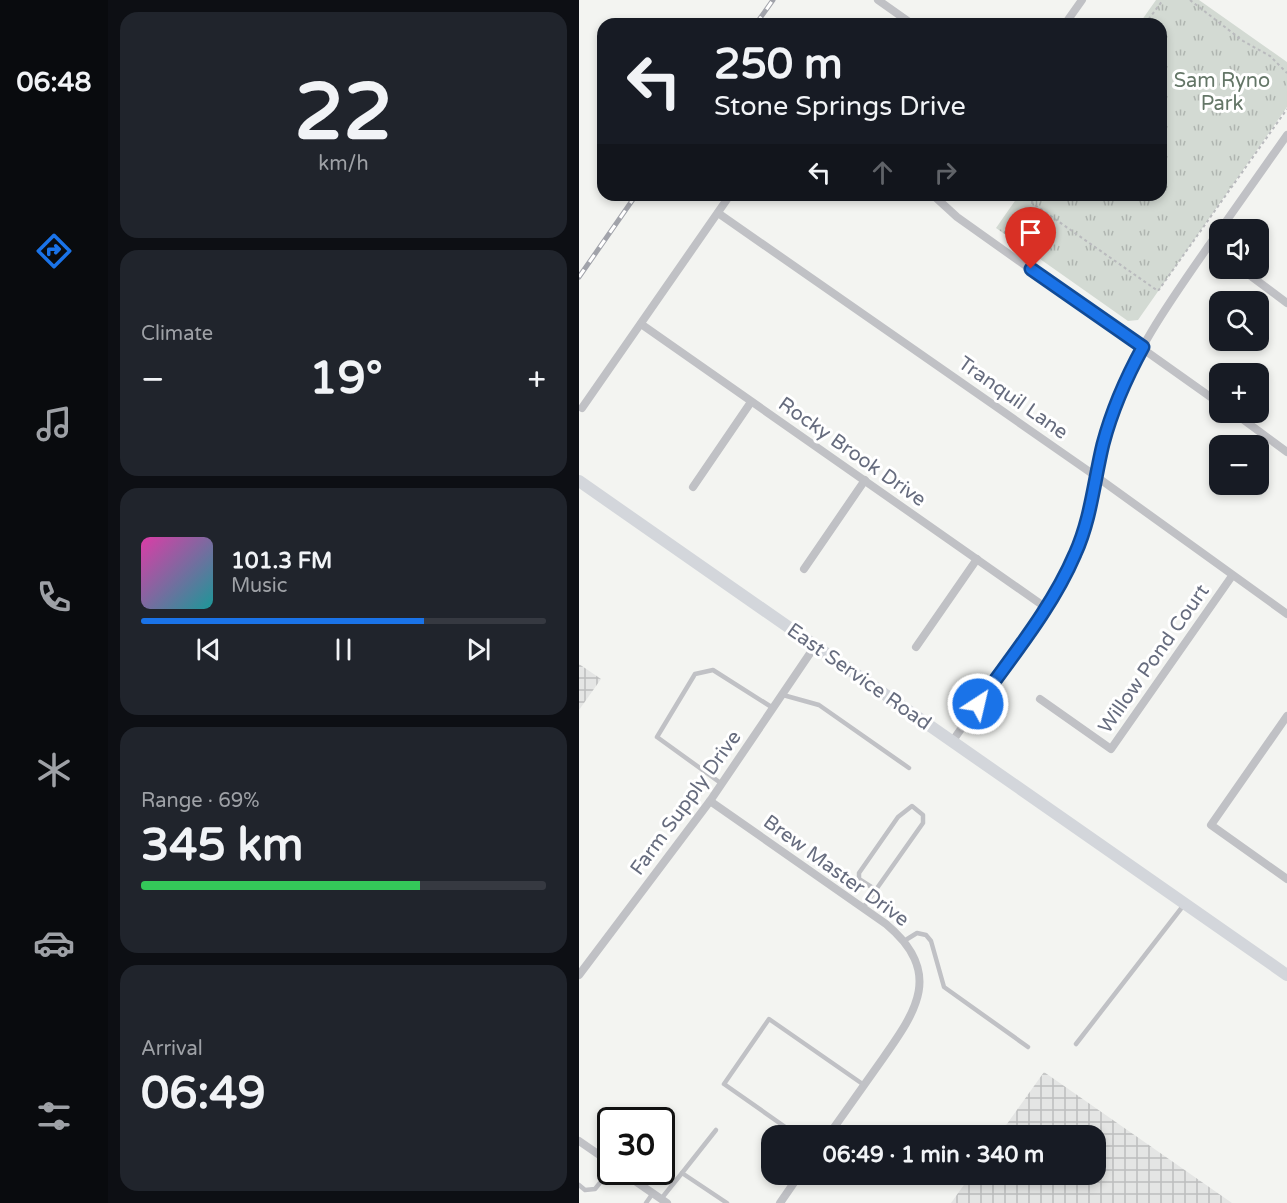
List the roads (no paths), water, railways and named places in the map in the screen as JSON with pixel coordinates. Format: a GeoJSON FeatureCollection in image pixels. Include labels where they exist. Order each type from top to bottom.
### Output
{"type":"FeatureCollection","features":[{"type":"Feature","properties":{"kind":"street"},"geometry":{"type":"LineString","coordinates":[[878,0],[904,18]]}},
{"type":"Feature","properties":{"kind":"street"},"geometry":{"type":"LineString","coordinates":[[1069,18],[1082,0]]}},
{"type":"Feature","properties":{"kind":"street"},"geometry":{"type":"LineString","coordinates":[[1228,219],[1284,146],[1287,135]]}},
{"type":"Feature","properties":{"kind":"street"},"geometry":{"type":"LineString","coordinates":[[582,408],[726,201]]}},
{"type":"Feature","properties":{"kind":"street"},"geometry":{"type":"LineString","coordinates":[[943,201],[957,217],[1209,396]]}},
{"type":"Feature","properties":{"kind":"street","name":"Tranquil Lane"},"geometry":{"type":"LineString","coordinates":[[718,213],[1097,477],[1231,576],[1287,614]]}},
{"type":"Feature","properties":{"kind":"street"},"geometry":{"type":"LineString","coordinates":[[952,742],[1045,607],[1075,554],[1118,398],[1143,347],[1208,247]]}},
{"type":"Feature","properties":{"kind":"street"},"geometry":{"type":"LineString","coordinates":[[1255,279],[1287,303]]}},
{"type":"Feature","properties":{"kind":"street","name":"Rocky Brook Drive"},"geometry":{"type":"LineString","coordinates":[[641,324],[1045,607]]}},
{"type":"Feature","properties":{"kind":"street"},"geometry":{"type":"LineString","coordinates":[[693,487],[751,402]]}},
{"type":"Feature","properties":{"kind":"street"},"geometry":{"type":"LineString","coordinates":[[1248,423],[1287,452]]}},
{"type":"Feature","properties":{"kind":"street"},"geometry":{"type":"LineString","coordinates":[[804,569],[865,480]]}},
{"type":"Feature","properties":{"kind":"street","name":"East Service Road"},"geometry":{"type":"LineString","coordinates":[[579,481],[1287,975]]}},
{"type":"Feature","properties":{"kind":"street"},"geometry":{"type":"LineString","coordinates":[[915,647],[977,560]]}},
{"type":"Feature","properties":{"kind":"street","name":"Willow Pond Court"},"geometry":{"type":"LineString","coordinates":[[1040,699],[1111,749],[1231,576]]}},
{"type":"Feature","properties":{"kind":"street","name":"Farm Supply Drive"},"geometry":{"type":"LineString","coordinates":[[579,975],[710,801],[815,646]]}},
{"type":"Feature","properties":{"kind":"street"},"geometry":{"type":"LineString","coordinates":[[1287,716],[1211,825],[1287,879]]}},
{"type":"Feature","properties":{"kind":"street","name":"Brew Master Drive"},"geometry":{"type":"LineString","coordinates":[[710,801],[863,908],[904,941],[913,956],[920,987],[912,1018],[836,1125]]}},
{"type":"Feature","properties":{"kind":"street"},"geometry":{"type":"LineString","coordinates":[[579,1141],[597,1153]]}},
{"type":"Feature","properties":{"kind":"street"},"geometry":{"type":"LineString","coordinates":[[641,1185],[664,1201]]}},
{"type":"Feature","properties":{"kind":"street"},"geometry":{"type":"LineString","coordinates":[[780,1203],[792,1185]]}},
{"type":"Feature","properties":{"kind":"lane"},"geometry":{"type":"LineString","coordinates":[[722,784],[657,737],[695,674],[713,670],[773,708]]}},
{"type":"Feature","properties":{"kind":"lane"},"geometry":{"type":"LineString","coordinates":[[783,695],[819,705],[909,768]]}},
{"type":"Feature","properties":{"kind":"lane"},"geometry":{"type":"LineString","coordinates":[[863,908],[876,890],[923,822],[923,814],[912,806],[898,817],[859,873],[859,879],[876,890]]}},
{"type":"Feature","properties":{"kind":"lane"},"geometry":{"type":"LineString","coordinates":[[1076,1044],[1185,904]]}},
{"type":"Feature","properties":{"kind":"lane"},"geometry":{"type":"LineString","coordinates":[[904,941],[917,933],[926,935],[931,941],[943,987],[1028,1047]]}},
{"type":"Feature","properties":{"kind":"lane"},"geometry":{"type":"LineString","coordinates":[[782,1125],[724,1084],[769,1019],[864,1085]]}},
{"type":"Feature","properties":{"kind":"lane"},"geometry":{"type":"LineString","coordinates":[[664,1201],[682,1173],[716,1130]]}},
{"type":"Feature","properties":{"kind":"lane"},"geometry":{"type":"LineString","coordinates":[[682,1173],[727,1203]]}},
{"type":"Feature","properties":{"kind":"lane"},"geometry":{"type":"LineString","coordinates":[[579,1185],[585,1190],[595,1189],[598,1185]]}},
{"type":"Feature","properties":{"kind":"lane"},"geometry":{"type":"LineString","coordinates":[[646,1203],[653,1193]]}},
{"type":"Feature","properties":{"kind":"railway"},"geometry":{"type":"LineString","coordinates":[[760,18],[773,0]]}},
{"type":"Feature","properties":{"kind":"railway"},"geometry":{"type":"LineString","coordinates":[[579,277],[632,201]]}},
{"type":"Feature","properties":{"kind":"park label","name":"Sam Ryno Park"},"geometry":{"type":"Point","coordinates":[1222,92]}}]}
